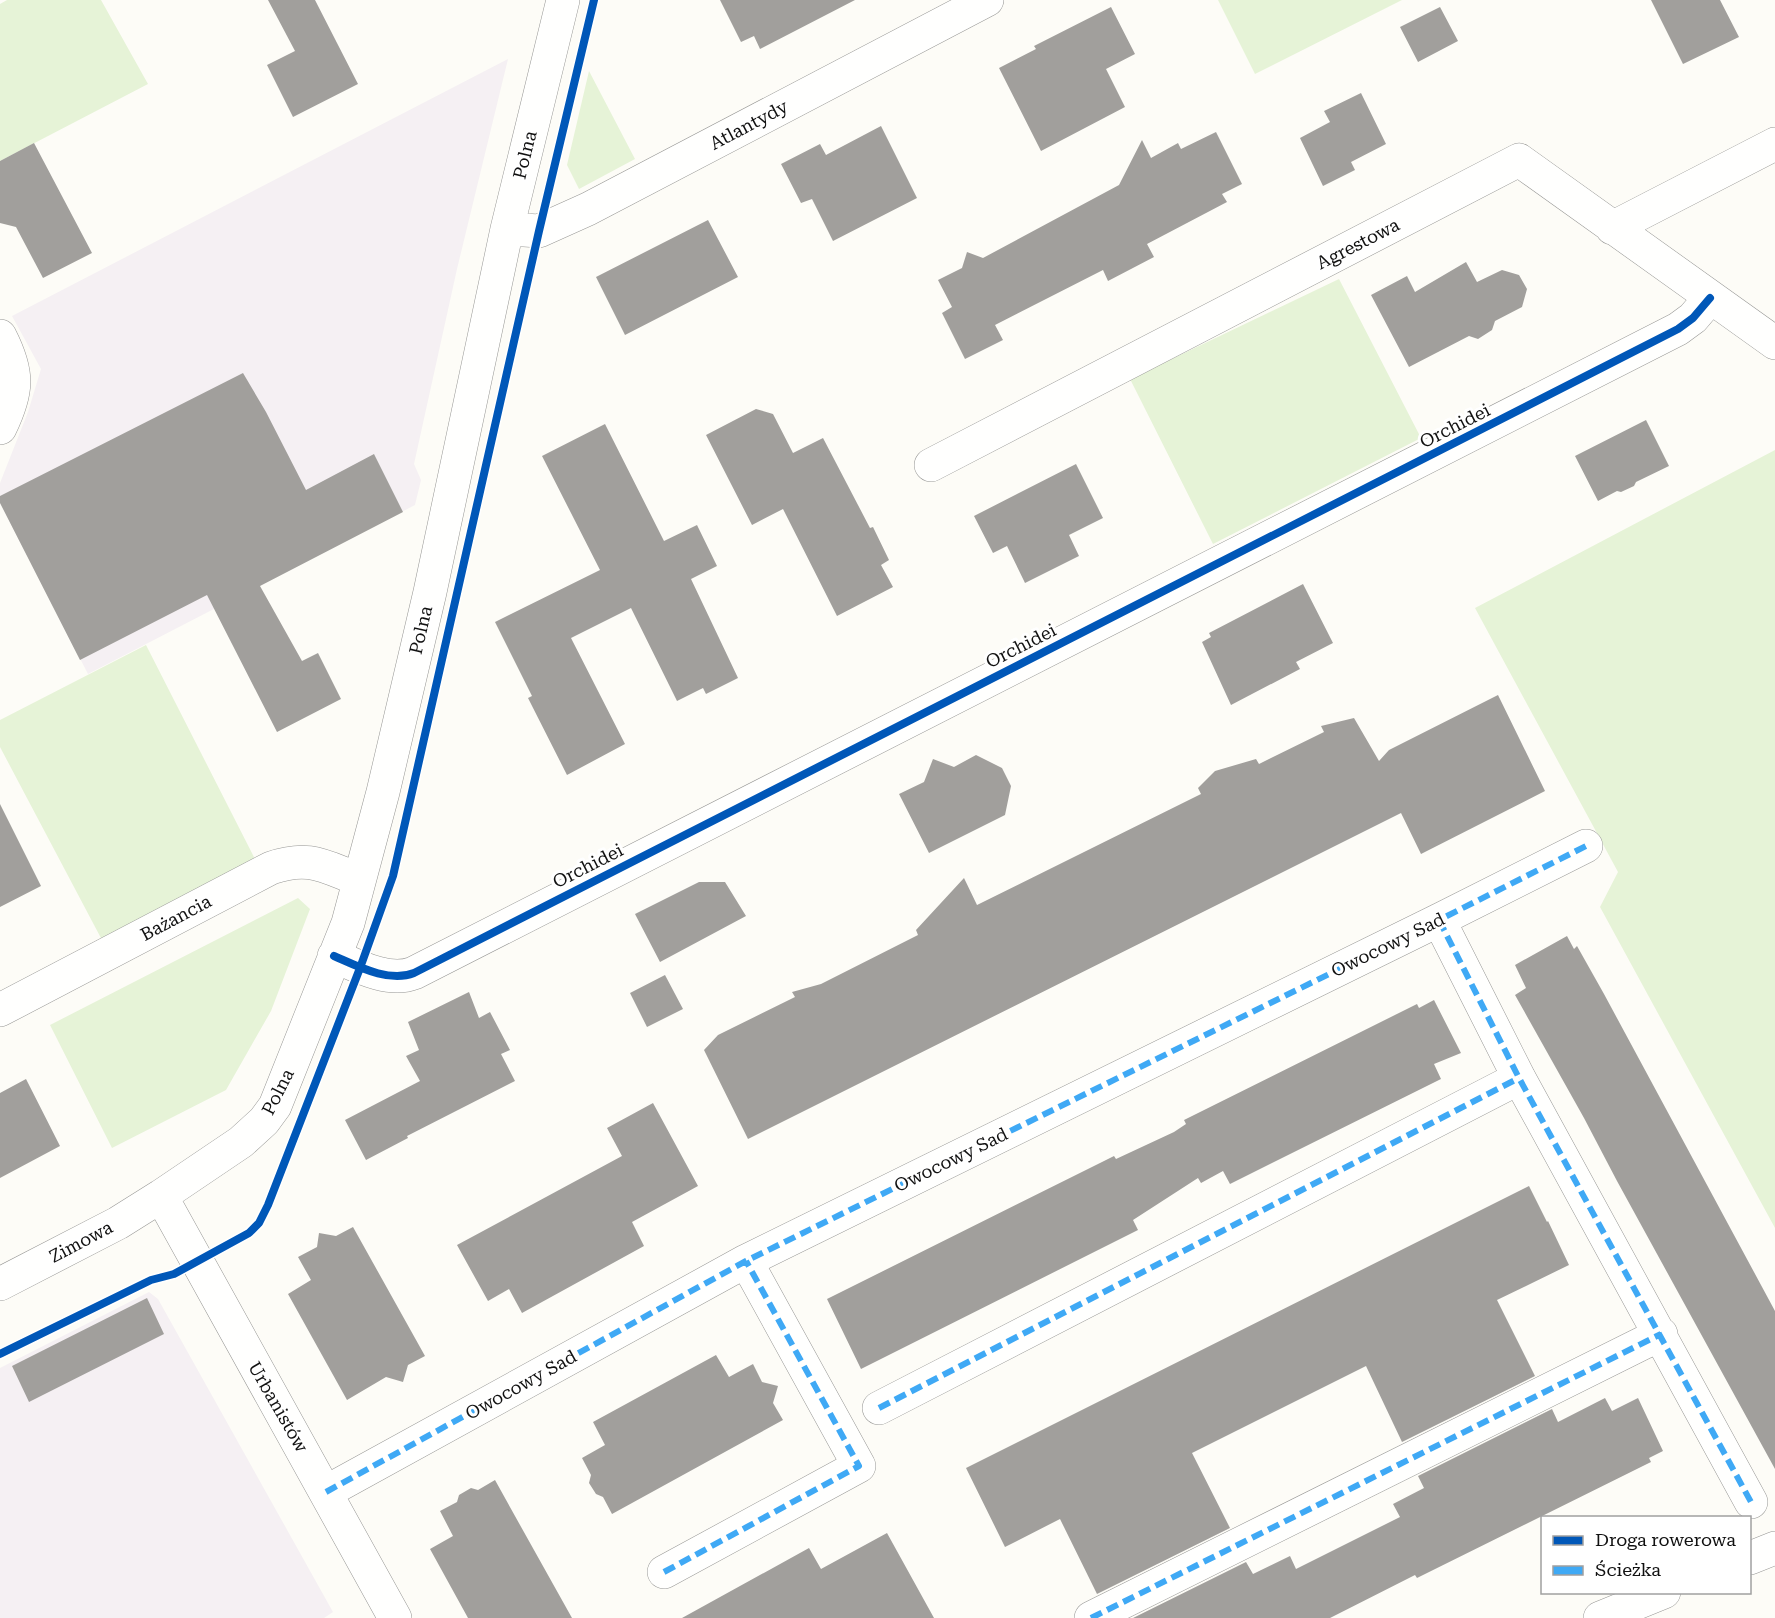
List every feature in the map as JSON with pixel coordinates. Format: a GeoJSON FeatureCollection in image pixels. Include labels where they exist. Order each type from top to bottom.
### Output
{"type":"FeatureCollection","features":[{"type":"Feature","properties":{"kind":"street","name":"Polna"},"geometry":{"type":"LineString","coordinates":[[161,1196],[241,1142],[264,1121],[275,1106],[348,923],[383,792],[430,592],[507,229],[563,0]]}},
{"type":"Feature","properties":{"kind":"street","name":"Atlantydy"},"geometry":{"type":"LineString","coordinates":[[507,229],[539,231],[588,209],[987,0]]}},
{"type":"Feature","properties":{"kind":"street"},"geometry":{"type":"LineString","coordinates":[[1775,144],[1612,228],[1775,343]]}},
{"type":"Feature","properties":{"kind":"street","name":"Agrestowa"},"geometry":{"type":"LineString","coordinates":[[931,465],[1519,160],[1612,228]]}},
{"type":"Feature","properties":{"kind":"street","name":"Orchidei"},"geometry":{"type":"LineString","coordinates":[[334,956],[360,968],[388,975],[399,976],[414,973],[1678,329],[1693,318],[1710,298]]}},
{"type":"Feature","properties":{"kind":"street"},"geometry":{"type":"LineString","coordinates":[[0,336],[7,349],[16,378],[14,395],[0,428]]}},
{"type":"Feature","properties":{"kind":"street","name":"Owocowy Sad"},"geometry":{"type":"LineString","coordinates":[[326,1492],[746,1261],[1439,921],[1586,846]]}},
{"type":"Feature","properties":{"kind":"street","name":"Bażancia"},"geometry":{"type":"LineString","coordinates":[[0,1010],[271,868],[289,862],[302,861],[320,864],[358,879]]}},
{"type":"Feature","properties":{"kind":"street"},"geometry":{"type":"LineString","coordinates":[[1439,921],[1519,1078],[1751,1502]]}},
{"type":"Feature","properties":{"kind":"street"},"geometry":{"type":"LineString","coordinates":[[879,1408],[1519,1078]]}},
{"type":"Feature","properties":{"kind":"street","name":"Zimowa"},"geometry":{"type":"LineString","coordinates":[[0,1284],[118,1223],[161,1196]]}},
{"type":"Feature","properties":{"kind":"street","name":"Urbanistów"},"geometry":{"type":"LineString","coordinates":[[161,1196],[395,1618]]}},
{"type":"Feature","properties":{"kind":"street"},"geometry":{"type":"LineString","coordinates":[[664,1572],[859,1466],[746,1261]]}},
{"type":"Feature","properties":{"kind":"street"},"geometry":{"type":"LineString","coordinates":[[1091,1618],[1661,1334]]}},
{"type":"Feature","properties":{"kind":"street"},"geometry":{"type":"LineString","coordinates":[[1751,1557],[1775,1548]]}},
{"type":"Feature","properties":{"kind":"street"},"geometry":{"type":"LineString","coordinates":[[1600,1618],[1661,1594]]}},
{"type":"Feature","properties":{"kind":"shaded area"},"geometry":{"type":"Polygon","coordinates":[[[508,59],[457,269],[414,464],[421,480],[415,505],[88,674],[0,503],[0,483],[28,412],[41,369],[12,316],[508,59]]]}},
{"type":"Feature","properties":{"kind":"shaded area"},"geometry":{"type":"Polygon","coordinates":[[[149,1292],[158,1299],[333,1612],[324,1618],[0,1618],[0,1368],[149,1292]]]}},
{"type":"Feature","properties":{"kind":"green space"},"geometry":{"type":"Polygon","coordinates":[[[7,0],[101,0],[148,84],[0,161],[0,4],[7,0]]]}},
{"type":"Feature","properties":{"kind":"green space"},"geometry":{"type":"Polygon","coordinates":[[[1218,0],[1402,0],[1255,74],[1218,0]]]}},
{"type":"Feature","properties":{"kind":"green space"},"geometry":{"type":"Polygon","coordinates":[[[589,71],[635,159],[579,189],[567,165],[589,71]]]}},
{"type":"Feature","properties":{"kind":"green space"},"geometry":{"type":"Polygon","coordinates":[[[1339,279],[1421,438],[1213,544],[1130,379],[1339,279]]]}},
{"type":"Feature","properties":{"kind":"green space"},"geometry":{"type":"Polygon","coordinates":[[[1775,450],[1775,1228],[1600,907],[1618,872],[1475,608],[1775,450]]]}},
{"type":"Feature","properties":{"kind":"green space"},"geometry":{"type":"Polygon","coordinates":[[[146,645],[256,861],[102,940],[0,747],[0,720],[146,645]]]}},
{"type":"Feature","properties":{"kind":"green space"},"geometry":{"type":"Polygon","coordinates":[[[298,898],[310,909],[271,1011],[226,1090],[112,1148],[50,1025],[298,898]]]}},
{"type":"Feature","properties":{"kind":"building"},"geometry":{"type":"Polygon","coordinates":[[[268,0],[315,0],[358,84],[293,117],[267,65],[295,51],[268,0]]]}},
{"type":"Feature","properties":{"kind":"building"},"geometry":{"type":"Polygon","coordinates":[[[720,0],[855,0],[760,49],[754,36],[741,42],[720,0]]]}},
{"type":"Feature","properties":{"kind":"building"},"geometry":{"type":"Polygon","coordinates":[[[1651,0],[1720,0],[1739,37],[1683,64],[1651,0]]]}},
{"type":"Feature","properties":{"kind":"building"},"geometry":{"type":"Polygon","coordinates":[[[1111,7],[1135,54],[1106,69],[1125,107],[1041,151],[999,68],[1036,49],[1034,46],[1111,7]]]}},
{"type":"Feature","properties":{"kind":"building"},"geometry":{"type":"Polygon","coordinates":[[[1440,7],[1458,41],[1418,62],[1400,27],[1440,7]]]}},
{"type":"Feature","properties":{"kind":"building"},"geometry":{"type":"Polygon","coordinates":[[[1361,93],[1386,144],[1351,162],[1355,170],[1323,186],[1300,138],[1330,122],[1324,111],[1361,93]]]}},
{"type":"Feature","properties":{"kind":"building"},"geometry":{"type":"Polygon","coordinates":[[[881,126],[917,198],[833,241],[812,199],[801,203],[781,164],[820,144],[826,155],[881,126]]]}},
{"type":"Feature","properties":{"kind":"building"},"geometry":{"type":"Polygon","coordinates":[[[1216,132],[1242,184],[1222,194],[1227,202],[1147,244],[1154,257],[1108,281],[1103,270],[995,325],[1003,340],[965,359],[942,313],[952,307],[938,280],[962,268],[967,252],[983,258],[1119,185],[1142,140],[1151,158],[1178,143],[1181,149],[1216,132]]]}},
{"type":"Feature","properties":{"kind":"building"},"geometry":{"type":"Polygon","coordinates":[[[34,143],[92,253],[43,278],[16,227],[0,223],[0,161],[34,143]]]}},
{"type":"Feature","properties":{"kind":"building"},"geometry":{"type":"Polygon","coordinates":[[[708,220],[738,277],[625,335],[596,277],[708,220]]]}},
{"type":"Feature","properties":{"kind":"building"},"geometry":{"type":"Polygon","coordinates":[[[1466,262],[1477,282],[1502,270],[1519,275],[1527,289],[1522,307],[1495,321],[1492,330],[1478,339],[1469,336],[1409,367],[1371,295],[1407,276],[1415,292],[1466,262]]]}},
{"type":"Feature","properties":{"kind":"building"},"geometry":{"type":"Polygon","coordinates":[[[243,373],[306,490],[374,454],[403,512],[260,586],[302,661],[318,653],[341,699],[277,732],[207,595],[80,660],[0,503],[0,496],[243,373]]]}},
{"type":"Feature","properties":{"kind":"building"},"geometry":{"type":"Polygon","coordinates":[[[756,409],[773,414],[793,453],[823,438],[889,560],[881,565],[893,587],[837,616],[783,509],[752,525],[706,435],[756,409]]]}},
{"type":"Feature","properties":{"kind":"building"},"geometry":{"type":"Polygon","coordinates":[[[1646,420],[1669,466],[1636,482],[1634,486],[1621,492],[1617,491],[1598,501],[1575,456],[1646,420]]]}},
{"type":"Feature","properties":{"kind":"building"},"geometry":{"type":"Polygon","coordinates":[[[605,424],[664,541],[697,525],[717,566],[691,579],[738,678],[706,694],[703,688],[677,701],[631,608],[571,638],[625,744],[567,775],[528,698],[532,696],[495,622],[600,570],[542,456],[605,424]]]}},
{"type":"Feature","properties":{"kind":"building"},"geometry":{"type":"Polygon","coordinates":[[[1076,464],[1103,518],[1069,535],[1079,556],[1025,583],[1007,546],[993,553],[974,516],[1076,464]]]}},
{"type":"Feature","properties":{"kind":"building"},"geometry":{"type":"Polygon","coordinates":[[[1303,584],[1333,643],[1296,662],[1300,669],[1231,705],[1202,642],[1211,637],[1209,633],[1303,584]]]}},
{"type":"Feature","properties":{"kind":"building"},"geometry":{"type":"Polygon","coordinates":[[[1498,695],[1545,791],[1421,854],[1401,813],[748,1139],[704,1050],[718,1035],[795,997],[792,992],[821,984],[918,935],[916,930],[964,878],[977,905],[1201,794],[1198,788],[1215,771],[1256,759],[1259,764],[1324,732],[1321,726],[1354,718],[1379,761],[1389,750],[1498,695]]]}},
{"type":"Feature","properties":{"kind":"building"},"geometry":{"type":"Polygon","coordinates":[[[976,755],[1002,768],[1011,786],[1005,815],[929,853],[899,794],[924,782],[933,759],[954,767],[976,755]]]}},
{"type":"Feature","properties":{"kind":"building"},"geometry":{"type":"Polygon","coordinates":[[[0,804],[41,886],[0,907],[0,804]]]}},
{"type":"Feature","properties":{"kind":"building"},"geometry":{"type":"Polygon","coordinates":[[[699,882],[725,882],[746,916],[660,962],[635,914],[699,882]]]}},
{"type":"Feature","properties":{"kind":"building"},"geometry":{"type":"Polygon","coordinates":[[[1567,936],[1574,949],[1577,946],[1604,994],[1775,1311],[1775,1469],[1515,995],[1526,988],[1515,965],[1567,936]]]}},
{"type":"Feature","properties":{"kind":"building"},"geometry":{"type":"Polygon","coordinates":[[[665,975],[683,1009],[647,1027],[630,993],[665,975]]]}},
{"type":"Feature","properties":{"kind":"building"},"geometry":{"type":"Polygon","coordinates":[[[469,992],[479,1018],[490,1012],[510,1050],[501,1054],[515,1081],[407,1136],[408,1138],[366,1160],[345,1120],[420,1081],[406,1056],[419,1050],[408,1022],[469,992]]]}},
{"type":"Feature","properties":{"kind":"building"},"geometry":{"type":"Polygon","coordinates":[[[1434,1000],[1461,1053],[1434,1064],[1441,1079],[1230,1184],[1223,1171],[1201,1183],[1198,1178],[1133,1220],[1138,1230],[861,1369],[827,1299],[1114,1156],[1116,1159],[1174,1132],[1186,1124],[1184,1120],[1417,1004],[1419,1008],[1434,1000]]]}},
{"type":"Feature","properties":{"kind":"building"},"geometry":{"type":"Polygon","coordinates":[[[26,1079],[60,1146],[0,1178],[0,1093],[26,1079]]]}},
{"type":"Feature","properties":{"kind":"building"},"geometry":{"type":"Polygon","coordinates":[[[653,1103],[698,1186],[632,1222],[644,1246],[522,1313],[509,1289],[488,1301],[457,1245],[622,1156],[607,1128],[653,1103]]]}},
{"type":"Feature","properties":{"kind":"building"},"geometry":{"type":"Polygon","coordinates":[[[1529,1186],[1569,1265],[1497,1300],[1535,1376],[1402,1442],[1366,1366],[1192,1453],[1230,1528],[1097,1594],[1060,1519],[1005,1547],[966,1468],[1529,1186]]]}},
{"type":"Feature","properties":{"kind":"building"},"geometry":{"type":"Polygon","coordinates":[[[353,1227],[425,1356],[408,1365],[403,1382],[386,1377],[347,1400],[288,1294],[311,1280],[298,1257],[317,1247],[319,1233],[336,1236],[353,1227]]]}},
{"type":"Feature","properties":{"kind":"building"},"geometry":{"type":"Polygon","coordinates":[[[147,1298],[164,1334],[29,1402],[12,1366],[147,1298]]]}},
{"type":"Feature","properties":{"kind":"building"},"geometry":{"type":"Polygon","coordinates":[[[716,1355],[729,1377],[753,1364],[762,1382],[778,1386],[773,1403],[783,1420],[612,1514],[603,1497],[596,1494],[589,1483],[591,1475],[582,1458],[605,1445],[593,1422],[716,1355]]]}},
{"type":"Feature","properties":{"kind":"building"},"geometry":{"type":"Polygon","coordinates":[[[1605,1398],[1612,1411],[1638,1398],[1663,1451],[1649,1458],[1651,1462],[1417,1578],[1415,1575],[1330,1618],[1133,1618],[1246,1562],[1253,1574],[1290,1556],[1296,1569],[1400,1517],[1393,1504],[1424,1488],[1418,1476],[1552,1409],[1558,1422],[1605,1398]]]}},
{"type":"Feature","properties":{"kind":"building"},"geometry":{"type":"Polygon","coordinates":[[[495,1480],[572,1618],[468,1618],[430,1549],[453,1536],[440,1511],[457,1502],[459,1495],[471,1488],[478,1490],[495,1480]]]}},
{"type":"Feature","properties":{"kind":"building"},"geometry":{"type":"Polygon","coordinates":[[[887,1533],[934,1618],[682,1618],[809,1548],[821,1569],[887,1533]]]}},
{"type":"Feature","properties":{"kind":"marked path"},"geometry":{"type":"LineString","coordinates":[[326,1492],[746,1261],[1586,846]]}},
{"type":"Feature","properties":{"kind":"marked path"},"geometry":{"type":"LineString","coordinates":[[1439,920],[1519,1078],[1751,1502]]}},
{"type":"Feature","properties":{"kind":"marked path"},"geometry":{"type":"LineString","coordinates":[[879,1408],[1519,1078]]}},
{"type":"Feature","properties":{"kind":"marked path"},"geometry":{"type":"LineString","coordinates":[[664,1572],[859,1466],[746,1261]]}},
{"type":"Feature","properties":{"kind":"marked path"},"geometry":{"type":"LineString","coordinates":[[1091,1618],[1661,1334]]}},
{"type":"Feature","properties":{"kind":"cycle path"},"geometry":{"type":"LineString","coordinates":[[0,1354],[151,1280],[174,1274],[249,1233],[259,1223],[268,1205],[360,968],[393,876],[539,231],[594,0]]}},
{"type":"Feature","properties":{"kind":"cycle path"},"geometry":{"type":"LineString","coordinates":[[334,956],[384,975],[404,976],[414,973],[1678,329],[1693,318],[1710,298]]}}]}
